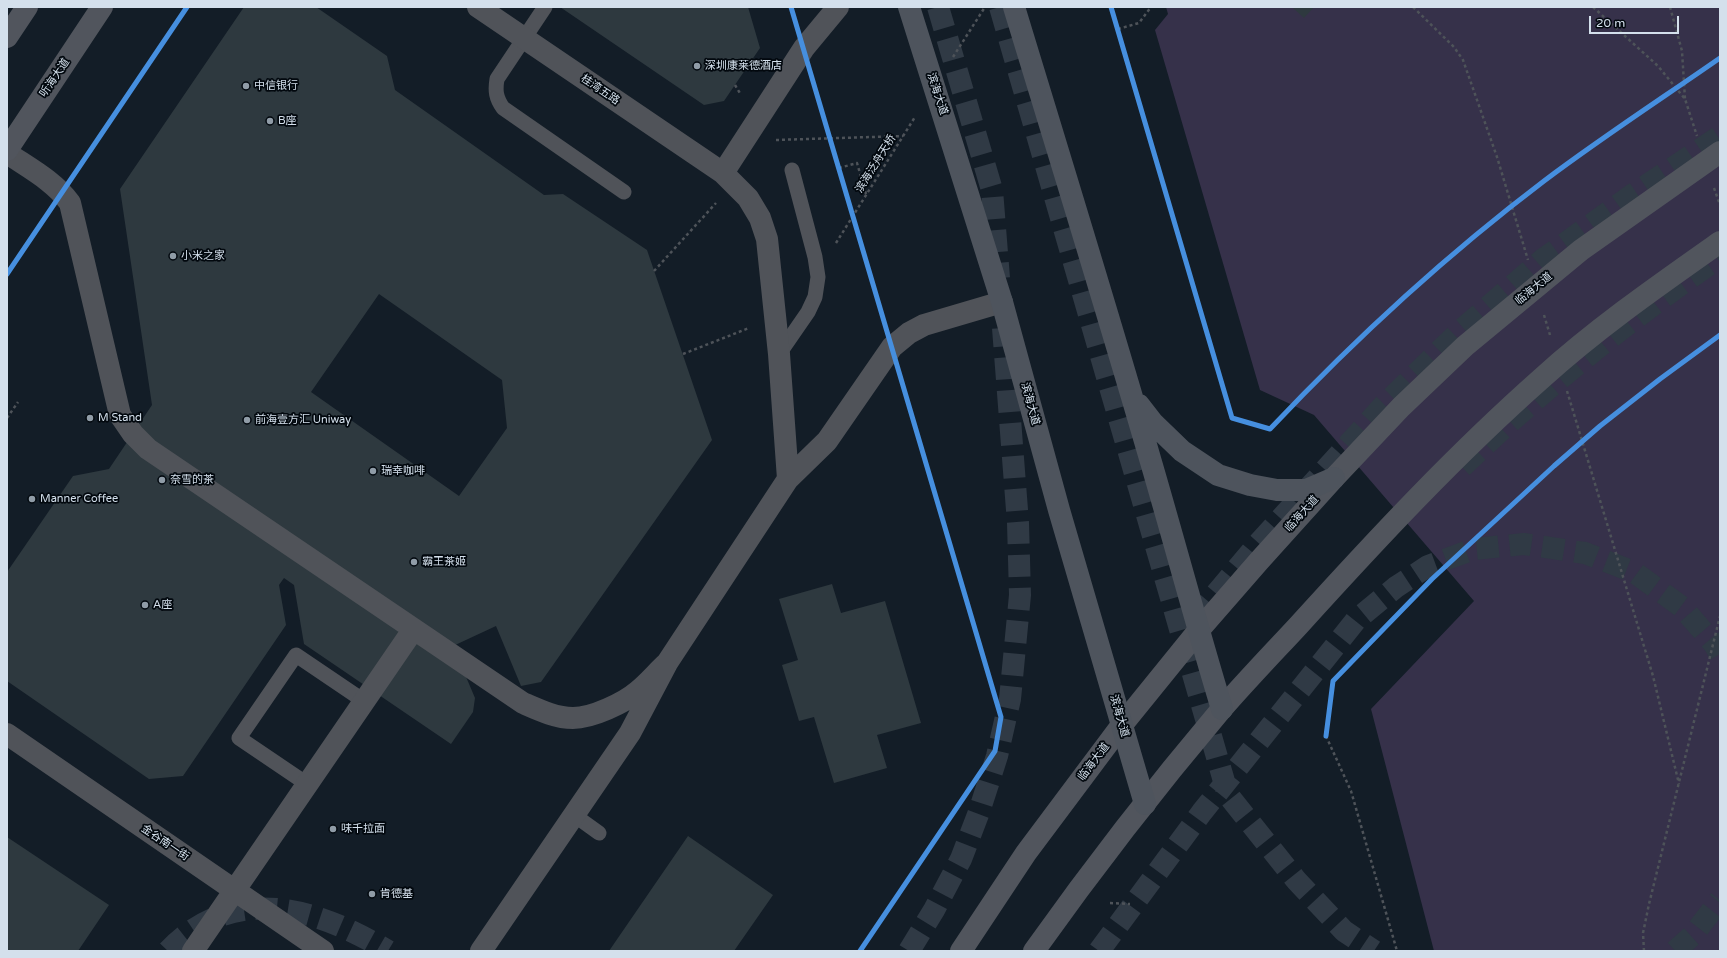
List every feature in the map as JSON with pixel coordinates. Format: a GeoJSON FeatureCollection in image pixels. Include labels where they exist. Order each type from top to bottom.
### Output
{"type":"FeatureCollection","features":[{"type":"Feature","properties":{"kind":"main road"},"geometry":{"type":"LineString","coordinates":[[7,37],[27,7]]}},
{"type":"Feature","properties":{"kind":"main road","name":"听海大道"},"geometry":{"type":"LineString","coordinates":[[7,150],[102,7]]}},
{"type":"Feature","properties":{"kind":"main road","name":"滨海大道"},"geometry":{"type":"LineString","coordinates":[[909,7],[1002,302],[1121,726],[1145,804]]}},
{"type":"Feature","properties":{"kind":"main road"},"geometry":{"type":"LineString","coordinates":[[1014,7],[1132,395],[1172,533],[1198,631],[1222,709]]}},
{"type":"Feature","properties":{"kind":"main road","name":"临海大道"},"geometry":{"type":"LineString","coordinates":[[961,951],[1026,853],[1121,726],[1198,631],[1334,478],[1401,407],[1465,346],[1581,250],[1720,152]]}},
{"type":"Feature","properties":{"kind":"main road"},"geometry":{"type":"LineString","coordinates":[[1034,951],[1079,889],[1145,804],[1222,709],[1354,563],[1465,451],[1543,376],[1636,302],[1720,242]]}},
{"type":"Feature","properties":{"kind":"main road"},"geometry":{"type":"LineString","coordinates":[[1132,395],[1153,423],[1182,452],[1218,475],[1250,485],[1277,490],[1306,490],[1334,478]]}},
{"type":"Feature","properties":{"kind":"street","name":"桂湾五路"},"geometry":{"type":"LineString","coordinates":[[478,7],[723,173],[748,198],[760,218],[767,239],[779,354],[788,479]]}},
{"type":"Feature","properties":{"kind":"street"},"geometry":{"type":"LineString","coordinates":[[723,173],[804,48],[838,7]]}},
{"type":"Feature","properties":{"kind":"street"},"geometry":{"type":"LineString","coordinates":[[7,153],[56,188],[70,203],[120,415],[133,434],[148,449],[413,630],[523,703],[546,713],[574,718],[592,715],[616,705],[638,692],[666,663]]}},
{"type":"Feature","properties":{"kind":"street"},"geometry":{"type":"LineString","coordinates":[[481,951],[630,733],[666,663],[788,479],[827,440],[892,347],[909,333],[924,325],[1002,302]]}},
{"type":"Feature","properties":{"kind":"street"},"geometry":{"type":"LineString","coordinates":[[193,951],[413,630]]}},
{"type":"Feature","properties":{"kind":"street","name":"金谷南一街"},"geometry":{"type":"LineString","coordinates":[[7,734],[323,951]]}},
{"type":"Feature","properties":{"kind":"lane"},"geometry":{"type":"LineString","coordinates":[[545,7],[497,79],[495,90],[498,100],[503,108],[624,192]]}},
{"type":"Feature","properties":{"kind":"lane"},"geometry":{"type":"LineString","coordinates":[[779,354],[808,312],[815,297],[818,277],[815,257],[792,170]]}},
{"type":"Feature","properties":{"kind":"lane"},"geometry":{"type":"LineString","coordinates":[[307,784],[239,738],[291,661],[296,655],[364,701]]}},
{"type":"Feature","properties":{"kind":"lane"},"geometry":{"type":"LineString","coordinates":[[574,815],[599,833]]}},
{"type":"Feature","properties":{"kind":"path"},"geometry":{"type":"LineString","coordinates":[[950,61],[985,7]]}},
{"type":"Feature","properties":{"kind":"path"},"geometry":{"type":"LineString","coordinates":[[1118,29],[1139,23],[1151,7]]}},
{"type":"Feature","properties":{"kind":"path"},"geometry":{"type":"LineString","coordinates":[[1413,7],[1454,46],[1463,60],[1497,157],[1529,264]]}},
{"type":"Feature","properties":{"kind":"path"},"geometry":{"type":"LineString","coordinates":[[1593,7],[1658,66],[1685,99]]}},
{"type":"Feature","properties":{"kind":"path"},"geometry":{"type":"LineString","coordinates":[[1670,7],[1682,51],[1685,99],[1698,137]]}},
{"type":"Feature","properties":{"kind":"path"},"geometry":{"type":"LineString","coordinates":[[1116,22],[1120,36]]}},
{"type":"Feature","properties":{"kind":"path"},"geometry":{"type":"LineString","coordinates":[[1668,94],[1687,80]]}},
{"type":"Feature","properties":{"kind":"path"},"geometry":{"type":"LineString","coordinates":[[735,85],[743,98]]}},
{"type":"Feature","properties":{"kind":"path"},"geometry":{"type":"LineString","coordinates":[[830,135],[832,142]]}},
{"type":"Feature","properties":{"kind":"path"},"geometry":{"type":"LineString","coordinates":[[773,140],[904,136]]}},
{"type":"Feature","properties":{"kind":"path"},"geometry":{"type":"LineString","coordinates":[[837,162],[841,176]]}},
{"type":"Feature","properties":{"kind":"path"},"geometry":{"type":"LineString","coordinates":[[839,168],[857,163],[866,195]]}},
{"type":"Feature","properties":{"kind":"path"},"geometry":{"type":"LineString","coordinates":[[1713,182],[1720,205]]}},
{"type":"Feature","properties":{"kind":"path"},"geometry":{"type":"LineString","coordinates":[[654,271],[721,197]]}},
{"type":"Feature","properties":{"kind":"path"},"geometry":{"type":"LineString","coordinates":[[1508,210],[1520,200]]}},
{"type":"Feature","properties":{"kind":"path"},"geometry":{"type":"LineString","coordinates":[[850,206],[854,220]]}},
{"type":"Feature","properties":{"kind":"path"},"geometry":{"type":"LineString","coordinates":[[1543,310],[1552,340]]}},
{"type":"Feature","properties":{"kind":"path"},"geometry":{"type":"LineString","coordinates":[[683,354],[756,326]]}},
{"type":"Feature","properties":{"kind":"path"},"geometry":{"type":"LineString","coordinates":[[1566,386],[1653,676],[1679,784]]}},
{"type":"Feature","properties":{"kind":"path"},"geometry":{"type":"LineString","coordinates":[[7,418],[18,402]]}},
{"type":"Feature","properties":{"kind":"path"},"geometry":{"type":"LineString","coordinates":[[1577,446],[1588,436]]}},
{"type":"Feature","properties":{"kind":"path"},"geometry":{"type":"LineString","coordinates":[[1644,951],[1643,933],[1649,904],[1720,616]]}},
{"type":"Feature","properties":{"kind":"path"},"geometry":{"type":"LineString","coordinates":[[1327,729],[1326,736],[1351,791],[1397,951]]}},
{"type":"Feature","properties":{"kind":"path"},"geometry":{"type":"LineString","coordinates":[[1110,903],[1130,904]]}},
{"type":"Feature","properties":{"kind":"shaded area"},"geometry":{"type":"Polygon","coordinates":[[[1166,7],[1720,7],[1720,951],[1434,951],[1371,709],[1474,601],[1314,415],[1260,390],[1155,30],[1168,14],[1166,7]]]}},
{"type":"Feature","properties":{"kind":"building","name":"前海壹方汇 Uniway"},"geometry":{"type":"Polygon","coordinates":[[[244,7],[316,7],[387,56],[395,90],[544,195],[563,194],[647,250],[712,440],[541,682],[521,686],[496,626],[453,646],[475,698],[473,712],[451,744],[304,644],[294,585],[284,578],[279,585],[286,625],[183,776],[149,779],[7,681],[7,572],[73,476],[109,469],[152,405],[120,189],[244,7]],[[379,294],[311,392],[459,496],[507,428],[502,380],[379,294]]]}},
{"type":"Feature","properties":{"kind":"building","name":"深圳康莱德酒店"},"geometry":{"type":"Polygon","coordinates":[[[560,7],[748,7],[760,48],[724,101],[704,105],[560,7]]]}},
{"type":"Feature","properties":{"kind":"building"},"geometry":{"type":"Polygon","coordinates":[[[1292,7],[1314,7],[1304,18],[1292,7]]]}},
{"type":"Feature","properties":{"kind":"building"},"geometry":{"type":"Polygon","coordinates":[[[832,584],[841,613],[885,601],[921,723],[877,735],[887,768],[834,783],[814,717],[799,721],[782,665],[798,660],[779,599],[832,584]]]}},
{"type":"Feature","properties":{"kind":"building"},"geometry":{"type":"Polygon","coordinates":[[[688,836],[773,895],[734,951],[609,951],[688,836]]]}},
{"type":"Feature","properties":{"kind":"building"},"geometry":{"type":"Polygon","coordinates":[[[7,837],[109,905],[78,951],[7,951],[7,837]]]}},
{"type":"Feature","properties":{"kind":"tunnel"},"geometry":{"type":"LineString","coordinates":[[938,7],[992,190],[999,278]]}},
{"type":"Feature","properties":{"kind":"tunnel"},"geometry":{"type":"LineString","coordinates":[[1000,7],[1228,795],[1296,880],[1344,931],[1374,951]]}},
{"type":"Feature","properties":{"kind":"tunnel"},"geometry":{"type":"LineString","coordinates":[[1195,619],[1256,546],[1384,405],[1460,331],[1542,260],[1632,195],[1720,136]]}},
{"type":"Feature","properties":{"kind":"tunnel"},"geometry":{"type":"LineString","coordinates":[[1462,467],[1492,438],[1555,383],[1619,331],[1720,257]]}},
{"type":"Feature","properties":{"kind":"tunnel"},"geometry":{"type":"LineString","coordinates":[[909,951],[934,910],[961,859],[979,812],[997,756],[1010,699],[1020,595],[1018,523],[1003,328]]}},
{"type":"Feature","properties":{"kind":"tunnel"},"geometry":{"type":"LineString","coordinates":[[1099,951],[1202,812],[1356,620],[1396,587],[1428,566],[1474,549],[1524,544],[1585,553],[1634,572],[1682,607],[1714,644],[1720,654]]}},
{"type":"Feature","properties":{"kind":"tunnel"},"geometry":{"type":"LineString","coordinates":[[1675,951],[1693,935],[1720,900]]}},
{"type":"Feature","properties":{"kind":"tunnel"},"geometry":{"type":"LineString","coordinates":[[168,951],[193,929],[220,916],[248,909],[276,909],[305,914],[333,923],[388,951]]}},
{"type":"Feature","properties":{"kind":"cycle path"},"geometry":{"type":"LineString","coordinates":[[7,274],[187,7]]}},
{"type":"Feature","properties":{"kind":"cycle path"},"geometry":{"type":"LineString","coordinates":[[791,7],[1001,717],[995,751],[860,951]]}},
{"type":"Feature","properties":{"kind":"cycle path"},"geometry":{"type":"LineString","coordinates":[[1111,7],[1232,418],[1270,429],[1335,363],[1402,299],[1507,209],[1609,134],[1720,58]]}},
{"type":"Feature","properties":{"kind":"cycle path"},"geometry":{"type":"LineString","coordinates":[[1326,736],[1333,681],[1432,579],[1554,466],[1600,426],[1720,335]]}},
{"type":"Feature","properties":{"kind":"place","name":"深圳康莱德酒店"},"geometry":{"type":"Point","coordinates":[697,66]}},
{"type":"Feature","properties":{"kind":"place","name":"中信银行"},"geometry":{"type":"Point","coordinates":[246,86]}},
{"type":"Feature","properties":{"kind":"place","name":"B座"},"geometry":{"type":"Point","coordinates":[270,121]}},
{"type":"Feature","properties":{"kind":"place","name":"小米之家"},"geometry":{"type":"Point","coordinates":[173,256]}},
{"type":"Feature","properties":{"kind":"place","name":"M Stand"},"geometry":{"type":"Point","coordinates":[90,418]}},
{"type":"Feature","properties":{"kind":"place","name":"前海壹方汇 Uniway"},"geometry":{"type":"Point","coordinates":[247,420]}},
{"type":"Feature","properties":{"kind":"place","name":"瑞幸咖啡"},"geometry":{"type":"Point","coordinates":[373,471]}},
{"type":"Feature","properties":{"kind":"place","name":"奈雪的茶"},"geometry":{"type":"Point","coordinates":[162,480]}},
{"type":"Feature","properties":{"kind":"place","name":"Manner Coffee"},"geometry":{"type":"Point","coordinates":[32,499]}},
{"type":"Feature","properties":{"kind":"place","name":"霸王茶姬"},"geometry":{"type":"Point","coordinates":[414,562]}},
{"type":"Feature","properties":{"kind":"place","name":"A座"},"geometry":{"type":"Point","coordinates":[145,605]}},
{"type":"Feature","properties":{"kind":"place","name":"味千拉面"},"geometry":{"type":"Point","coordinates":[333,829]}},
{"type":"Feature","properties":{"kind":"place","name":"肯德基"},"geometry":{"type":"Point","coordinates":[372,894]}}]}
